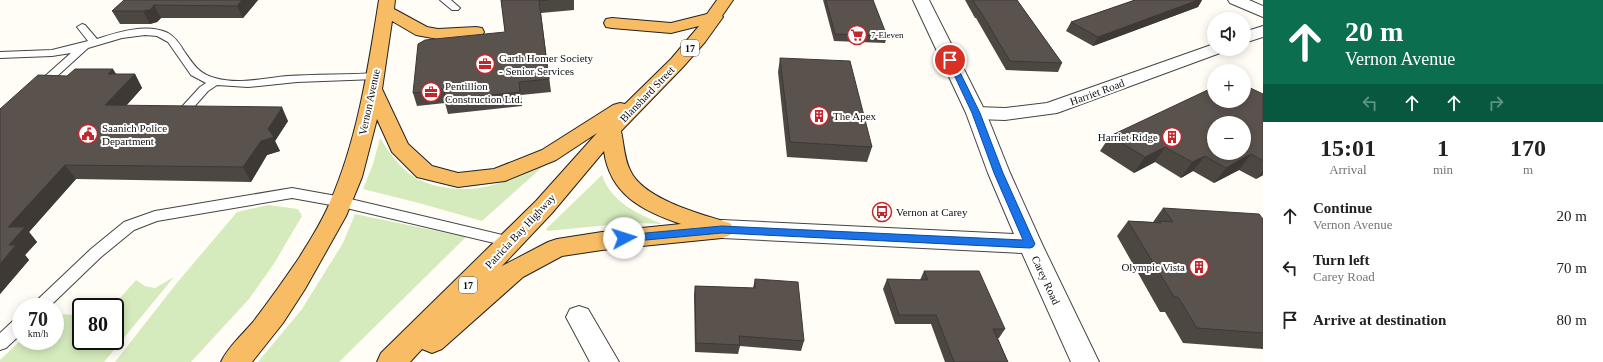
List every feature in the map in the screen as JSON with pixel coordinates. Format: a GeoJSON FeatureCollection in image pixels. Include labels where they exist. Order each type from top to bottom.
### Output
{"type":"FeatureCollection","features":[{"type":"Feature","properties":{"kind":"highway","name":"Blanshard Street"},"geometry":{"type":"LineString","coordinates":[[612,130],[699,38],[715,17],[725,0]]}},
{"type":"Feature","properties":{"kind":"highway"},"geometry":{"type":"LineString","coordinates":[[386,6],[422,30],[438,34],[476,32]]}},
{"type":"Feature","properties":{"kind":"highway","name":"Vernon Avenue"},"geometry":{"type":"LineString","coordinates":[[342,202],[360,143],[374,82],[386,6]]}},
{"type":"Feature","properties":{"kind":"highway"},"geometry":{"type":"LineString","coordinates":[[612,23],[671,28],[715,17]]}},
{"type":"Feature","properties":{"kind":"highway"},"geometry":{"type":"LineString","coordinates":[[374,82],[399,147],[425,172],[458,180],[497,176],[549,155],[648,91]]}},
{"type":"Feature","properties":{"kind":"highway"},"geometry":{"type":"LineString","coordinates":[[612,130],[620,174],[633,190],[662,209],[722,229]]}},
{"type":"Feature","properties":{"kind":"highway","name":"Patricia Bay Highway"},"geometry":{"type":"LineString","coordinates":[[391,362],[428,327],[511,242],[612,130]]}},
{"type":"Feature","properties":{"kind":"highway"},"geometry":{"type":"LineString","coordinates":[[235,362],[291,290],[318,248],[342,202]]}},
{"type":"Feature","properties":{"kind":"highway"},"geometry":{"type":"LineString","coordinates":[[408,362],[514,270],[557,248],[602,241],[722,229]]}},
{"type":"Feature","properties":{"kind":"street","name":"Carey Road"},"geometry":{"type":"LineString","coordinates":[[921,0],[976,113],[998,173],[1085,362]]}},
{"type":"Feature","properties":{"kind":"street"},"geometry":{"type":"LineString","coordinates":[[1236,0],[1263,12]]}},
{"type":"Feature","properties":{"kind":"street"},"geometry":{"type":"LineString","coordinates":[[1251,35],[1263,31]]}},
{"type":"Feature","properties":{"kind":"street","name":"Harriet Road"},"geometry":{"type":"LineString","coordinates":[[976,113],[1005,114],[1050,109],[1207,52]]}},
{"type":"Feature","properties":{"kind":"street"},"geometry":{"type":"LineString","coordinates":[[722,229],[1030,244]]}},
{"type":"Feature","properties":{"kind":"street"},"geometry":{"type":"LineString","coordinates":[[579,317],[605,362]]}},
{"type":"Feature","properties":{"kind":"lane"},"geometry":{"type":"LineString","coordinates":[[445,0],[455,8]]}},
{"type":"Feature","properties":{"kind":"lane"},"geometry":{"type":"LineString","coordinates":[[82,27],[95,43]]}},
{"type":"Feature","properties":{"kind":"lane"},"geometry":{"type":"LineString","coordinates":[[0,55],[61,52],[84,47],[123,34],[142,32],[159,33],[176,45],[189,67],[200,76],[214,82],[227,84],[297,79],[345,78],[374,82]]}},
{"type":"Feature","properties":{"kind":"lane"},"geometry":{"type":"LineString","coordinates":[[28,96],[84,47]]}},
{"type":"Feature","properties":{"kind":"lane"},"geometry":{"type":"LineString","coordinates":[[206,112],[184,111],[204,89],[214,82]]}},
{"type":"Feature","properties":{"kind":"lane"},"geometry":{"type":"LineString","coordinates":[[48,298],[96,253],[129,226],[155,216],[292,193],[342,202],[511,242]]}},
{"type":"Feature","properties":{"kind":"lane"},"geometry":{"type":"LineString","coordinates":[[0,343],[12,332]]}},
{"type":"Feature","properties":{"kind":"green space"},"geometry":{"type":"Polygon","coordinates":[[[380,138],[400,166],[410,174],[429,184],[448,188],[463,189],[491,186],[517,176],[544,162],[547,163],[482,221],[363,189],[373,164],[380,138]]]}},
{"type":"Feature","properties":{"kind":"green space"},"geometry":{"type":"Polygon","coordinates":[[[602,175],[612,193],[626,206],[662,224],[639,223],[548,231],[546,229],[602,175]]]}},
{"type":"Feature","properties":{"kind":"green space"},"geometry":{"type":"Polygon","coordinates":[[[268,205],[298,209],[302,216],[275,262],[249,299],[191,362],[115,362],[176,284],[237,212],[268,205]]]}},
{"type":"Feature","properties":{"kind":"green space"},"geometry":{"type":"Polygon","coordinates":[[[355,214],[466,237],[339,362],[258,362],[302,309],[343,243],[355,214]]]}},
{"type":"Feature","properties":{"kind":"green space"},"geometry":{"type":"Polygon","coordinates":[[[174,277],[124,338],[124,298],[120,298],[136,280],[145,286],[155,288],[174,277]]]}},
{"type":"Feature","properties":{"kind":"green space"},"geometry":{"type":"Polygon","coordinates":[[[64,314],[72,315],[72,350],[114,350],[104,362],[0,362],[0,360],[12,349],[12,350],[64,350],[64,314]]]}},
{"type":"Feature","properties":{"kind":"building"},"geometry":{"type":"Polygon","coordinates":[[[124,0],[242,0],[237,6],[154,5],[150,10],[143,11],[112,11],[124,0]]]}},
{"type":"Feature","properties":{"kind":"building"},"geometry":{"type":"Polygon","coordinates":[[[501,0],[548,0],[539,1],[549,79],[519,82],[520,92],[444,100],[445,89],[413,93],[418,44],[425,40],[505,32],[501,0]]]}},
{"type":"Feature","properties":{"kind":"building"},"geometry":{"type":"Polygon","coordinates":[[[826,0],[873,0],[887,36],[835,34],[826,0]]]}},
{"type":"Feature","properties":{"kind":"building"},"geometry":{"type":"Polygon","coordinates":[[[973,0],[1017,0],[1062,63],[1010,61],[973,0]]]}},
{"type":"Feature","properties":{"kind":"building"},"geometry":{"type":"Polygon","coordinates":[[[1135,0],[1198,0],[1098,37],[1071,22],[1135,0]]]}},
{"type":"Feature","properties":{"kind":"building","name":"The Apex"},"geometry":{"type":"Polygon","coordinates":[[[780,58],[850,61],[872,147],[790,142],[780,58]]]}},
{"type":"Feature","properties":{"kind":"building"},"geometry":{"type":"Polygon","coordinates":[[[75,69],[113,69],[108,74],[135,74],[105,105],[282,107],[268,129],[274,137],[261,141],[243,167],[65,165],[8,227],[25,227],[9,245],[16,245],[0,264],[0,109],[38,75],[67,76],[75,69]]]}},
{"type":"Feature","properties":{"kind":"building"},"geometry":{"type":"Polygon","coordinates":[[[1251,88],[1263,94],[1263,161],[1251,154],[1251,116],[1207,116],[1207,157],[1205,156],[1192,162],[1165,147],[1145,157],[1110,136],[1207,90],[1207,108],[1251,108],[1251,88]]]}},
{"type":"Feature","properties":{"kind":"building"},"geometry":{"type":"Polygon","coordinates":[[[1212,160],[1240,160],[1226,168],[1212,160]]]}},
{"type":"Feature","properties":{"kind":"building","name":"Olympic Vista"},"geometry":{"type":"Polygon","coordinates":[[[1163,208],[1259,214],[1263,219],[1263,333],[1197,328],[1178,297],[1174,297],[1128,221],[1161,223],[1160,221],[1173,222],[1163,208]]]}},
{"type":"Feature","properties":{"kind":"building"},"geometry":{"type":"Polygon","coordinates":[[[924,271],[979,271],[1005,329],[993,329],[1008,362],[954,362],[936,315],[899,315],[887,279],[928,280],[924,271]]]}},
{"type":"Feature","properties":{"kind":"building"},"geometry":{"type":"Polygon","coordinates":[[[755,279],[798,282],[804,341],[739,336],[740,345],[696,343],[695,286],[755,288],[755,279]]]}},
{"type":"Feature","properties":{"kind":"place","name":"7-Eleven"},"geometry":{"type":"Point","coordinates":[857,35]}},
{"type":"Feature","properties":{"kind":"place","name":"Garth Homer Society - Senior Services"},"geometry":{"type":"Point","coordinates":[485,64]}},
{"type":"Feature","properties":{"kind":"place","name":"Pentillion Construction Ltd."},"geometry":{"type":"Point","coordinates":[431,92]}},
{"type":"Feature","properties":{"kind":"place","name":"The Apex"},"geometry":{"type":"Point","coordinates":[819,116]}},
{"type":"Feature","properties":{"kind":"place","name":"Saanich Police Department"},"geometry":{"type":"Point","coordinates":[88,134]}},
{"type":"Feature","properties":{"kind":"place","name":"Harriet Ridge"},"geometry":{"type":"Point","coordinates":[1172,137]}},
{"type":"Feature","properties":{"kind":"place","name":"Vernon at Carey"},"geometry":{"type":"Point","coordinates":[882,212]}},
{"type":"Feature","properties":{"kind":"place","name":"Olympic Vista"},"geometry":{"type":"Point","coordinates":[1199,267]}},
{"type":"Feature","properties":{"kind":"route"},"geometry":{"type":"LineString","coordinates":[[624,238],[722,229],[1030,244],[998,173],[976,113],[950,60]]}}]}
